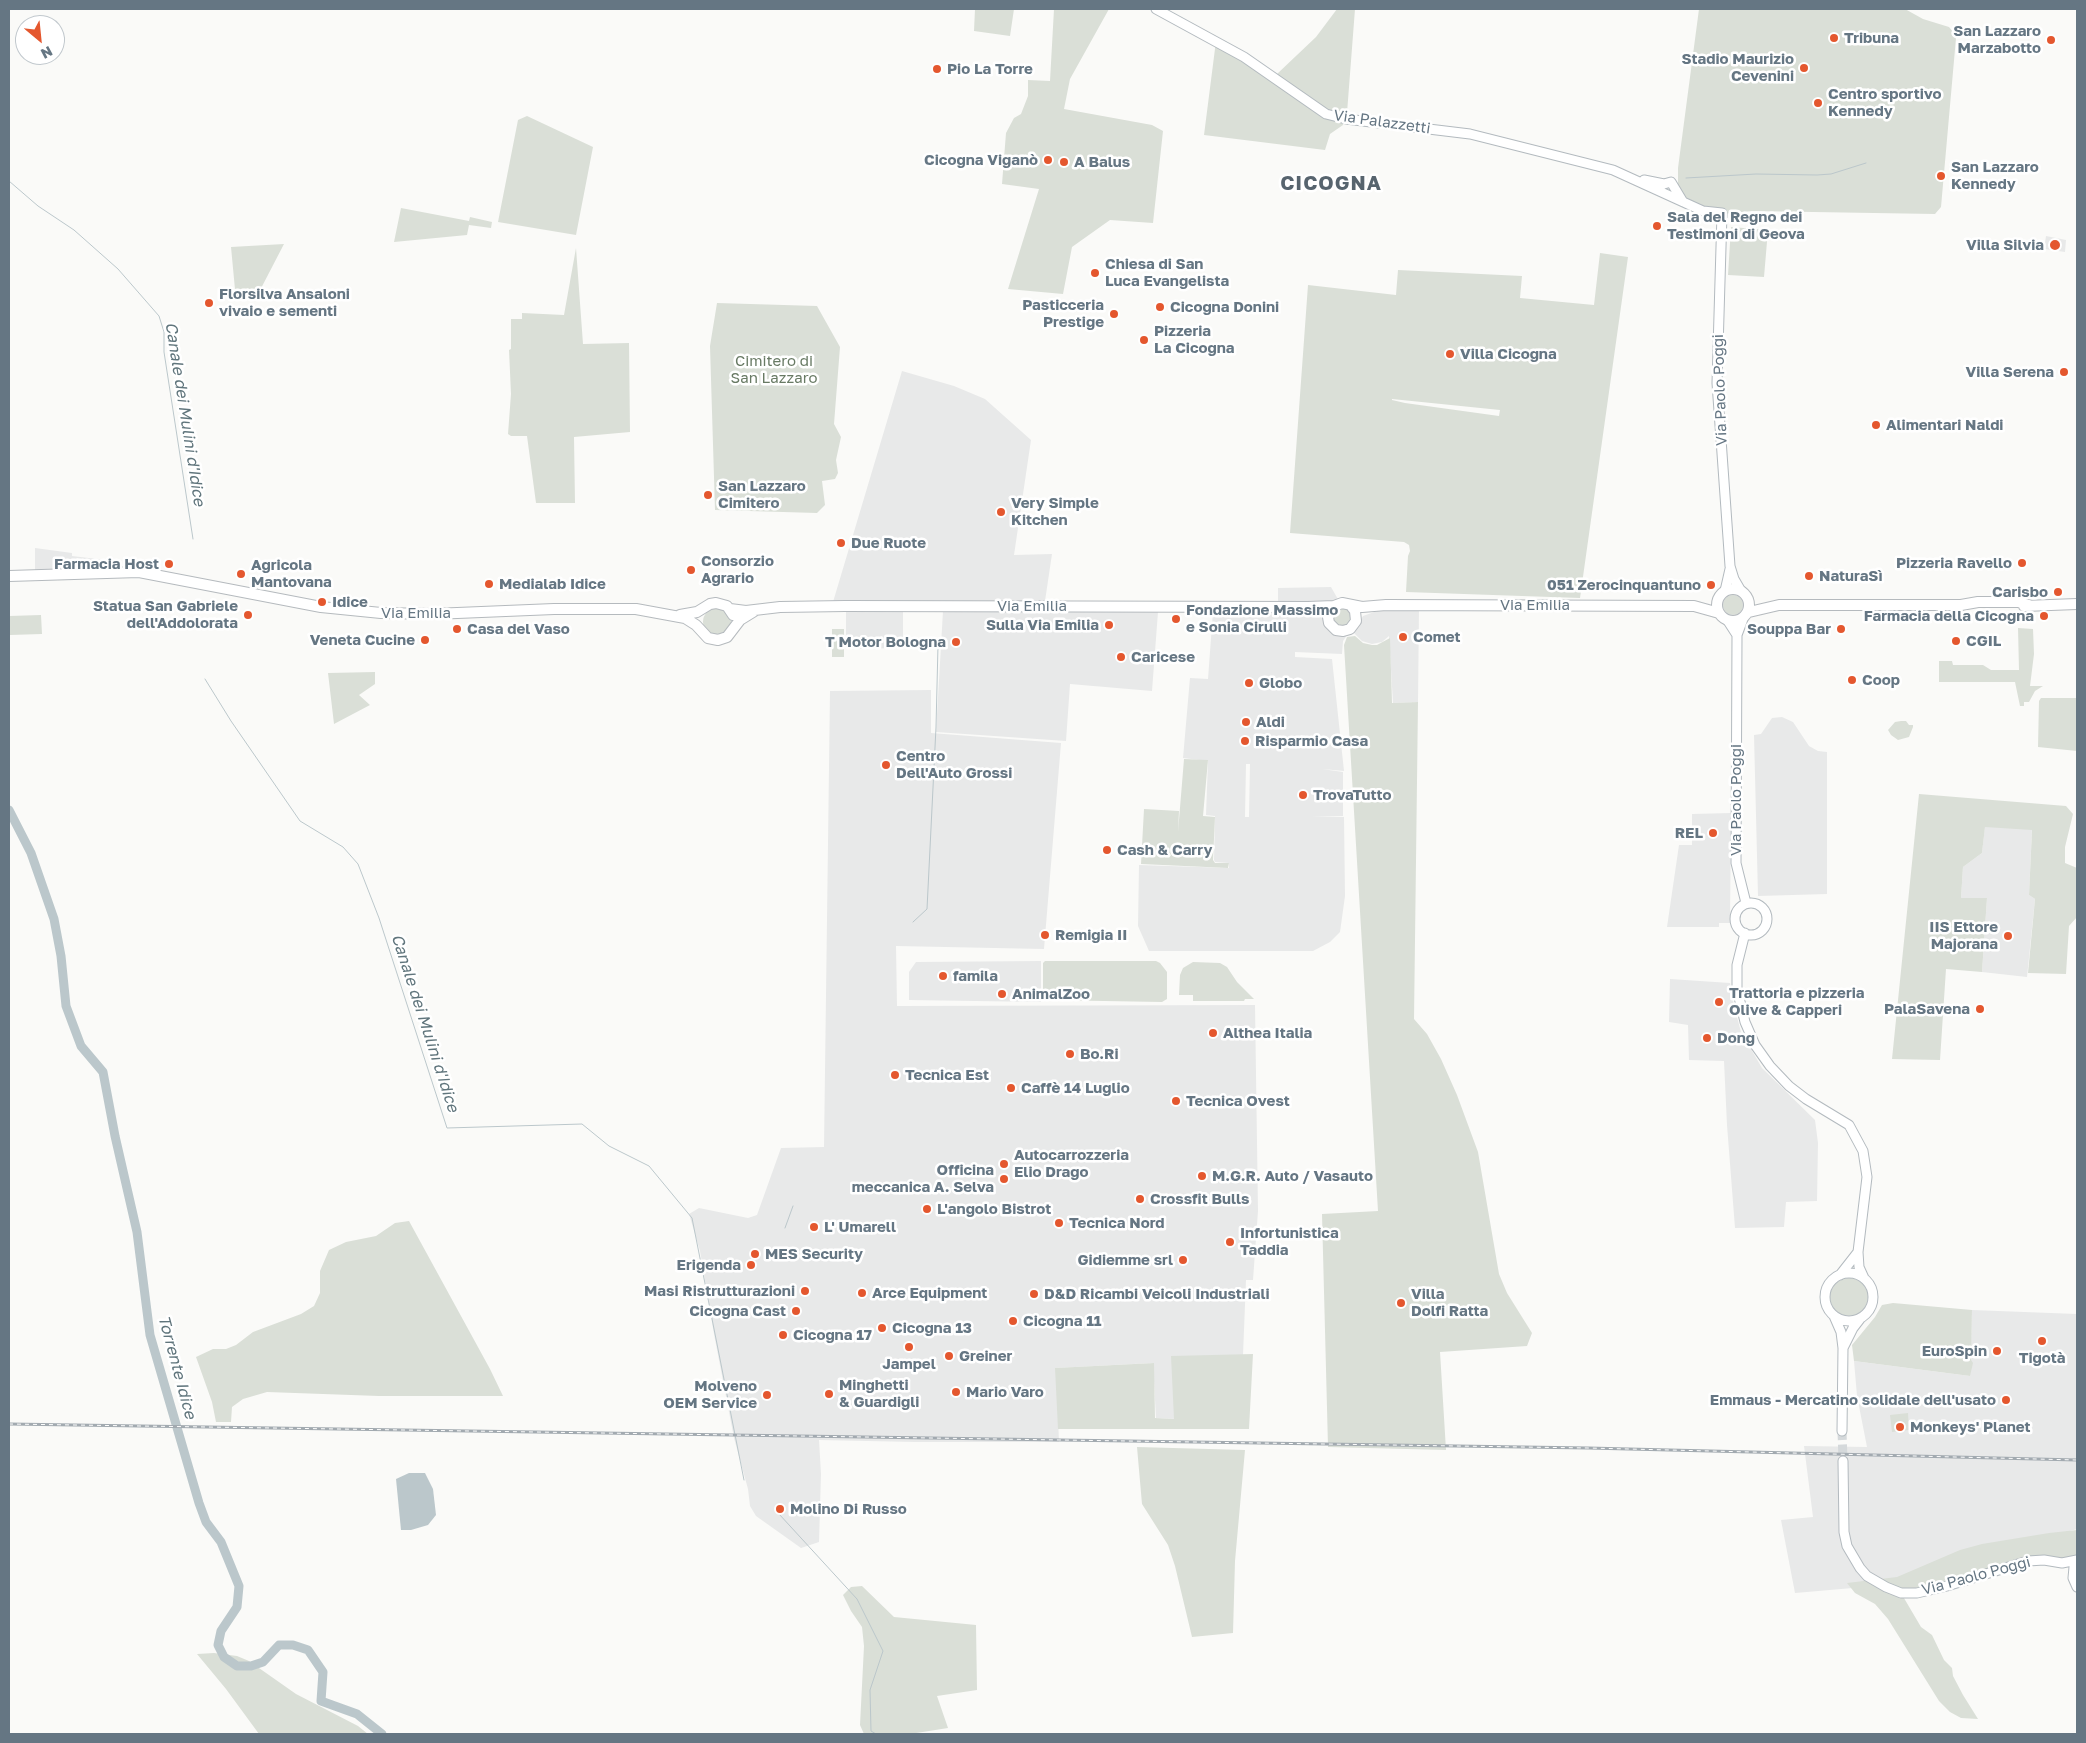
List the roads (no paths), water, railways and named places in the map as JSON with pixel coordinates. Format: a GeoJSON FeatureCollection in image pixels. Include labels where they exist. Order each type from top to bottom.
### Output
{"type":"FeatureCollection","features":[{"type":"Feature","properties":{"kind":"main road","name":"Via Palazzetti"},"geometry":{"type":"LineString","coordinates":[[1156,9],[1244,57],[1326,114],[1346,119],[1470,134],[1613,170],[1667,190],[1683,203],[1703,211],[1722,213]]}},
{"type":"Feature","properties":{"kind":"main road","name":"Via Paolo Poggi"},"geometry":{"type":"LineString","coordinates":[[1722,213],[1717,383],[1730,566],[1733,576],[1745,594]]}},
{"type":"Feature","properties":{"kind":"main road","name":"Via Paolo Poggi"},"geometry":{"type":"LineString","coordinates":[[1722,594],[1730,566]]}},
{"type":"Feature","properties":{"kind":"main road","name":"Via Emilia"},"geometry":{"type":"LineString","coordinates":[[9,576],[139,572],[321,607],[358,612],[432,614],[532,609],[616,608],[677,615],[691,614],[702,610],[710,604],[716,603],[730,609],[756,610],[846,606],[1308,607],[1334,606],[1342,603],[1351,606],[1694,606],[1719,613]]}},
{"type":"Feature","properties":{"kind":"main road"},"geometry":{"type":"LineString","coordinates":[[1737,635],[1728,621],[1719,613],[1717,605],[1722,594],[1732,589],[1778,605]]}},
{"type":"Feature","properties":{"kind":"main road","name":"Via Emilia"},"geometry":{"type":"LineString","coordinates":[[1694,606],[1722,594]]}},
{"type":"Feature","properties":{"kind":"main road"},"geometry":{"type":"LineString","coordinates":[[1745,594],[1746,615]]}},
{"type":"Feature","properties":{"kind":"main road"},"geometry":{"type":"LineString","coordinates":[[1728,621],[1736,622],[1746,615],[1778,605],[1961,604],[1972,608],[2077,604]]}},
{"type":"Feature","properties":{"kind":"main road"},"geometry":{"type":"LineString","coordinates":[[1328,616],[1334,606]]}},
{"type":"Feature","properties":{"kind":"main road"},"geometry":{"type":"LineString","coordinates":[[1351,606],[1357,618]]}},
{"type":"Feature","properties":{"kind":"main road","name":"Via Emilia"},"geometry":{"type":"LineString","coordinates":[[1308,607],[1328,616],[1331,625],[1340,631],[1350,629],[1357,618],[1376,606]]}},
{"type":"Feature","properties":{"kind":"main road"},"geometry":{"type":"LineString","coordinates":[[730,609],[735,622],[733,630]]}},
{"type":"Feature","properties":{"kind":"main road"},"geometry":{"type":"LineString","coordinates":[[700,630],[698,620],[702,610]]}},
{"type":"Feature","properties":{"kind":"main road","name":"Via Emilia"},"geometry":{"type":"LineString","coordinates":[[677,615],[690,621],[708,638],[718,640],[727,637],[744,616],[756,610]]}},
{"type":"Feature","properties":{"kind":"main road","name":"Via Paolo Poggi"},"geometry":{"type":"LineString","coordinates":[[1746,615],[1737,635],[1736,863],[1746,903]]}},
{"type":"Feature","properties":{"kind":"main road"},"geometry":{"type":"LineString","coordinates":[[1746,903],[1754,903],[1761,906],[1766,918],[1764,928],[1760,932],[1745,933],[1737,926],[1735,919],[1738,909],[1746,903]]}},
{"type":"Feature","properties":{"kind":"main road"},"geometry":{"type":"LineString","coordinates":[[1745,933],[1737,965],[1737,989],[1745,1022],[1755,1045],[1770,1066],[1789,1086],[1806,1099],[1850,1125],[1863,1151],[1867,1177],[1858,1252],[1859,1267],[1872,1289],[1873,1297],[1871,1307],[1853,1328],[1843,1348]]}},
{"type":"Feature","properties":{"kind":"main road"},"geometry":{"type":"LineString","coordinates":[[1842,1431],[1843,1348],[1841,1332],[1834,1316],[1828,1309],[1826,1293],[1829,1285],[1840,1275],[1858,1252]]}},
{"type":"Feature","properties":{"kind":"main road"},"geometry":{"type":"LineString","coordinates":[[1840,1275],[1849,1274],[1864,1278]]}},
{"type":"Feature","properties":{"kind":"main road"},"geometry":{"type":"LineString","coordinates":[[1834,1316],[1848,1321],[1860,1319]]}},
{"type":"Feature","properties":{"kind":"main road","name":"Via Paolo Poggi"},"geometry":{"type":"LineString","coordinates":[[1843,1461],[1844,1532],[1847,1546],[1863,1572],[1886,1587],[1901,1593],[1917,1593],[1947,1586],[2020,1563],[2044,1560],[2062,1563],[2077,1561]]}},
{"type":"Feature","properties":{"kind":"main road"},"geometry":{"type":"LineString","coordinates":[[2073,1578],[2077,1561]]}},
{"type":"Feature","properties":{"kind":"main road"},"geometry":{"type":"LineString","coordinates":[[2062,1563],[2073,1578],[2077,1588]]}},
{"type":"Feature","properties":{"kind":"waterway"},"geometry":{"type":"LineString","coordinates":[[1686,178],[1756,174],[1831,174],[1866,163]]}},
{"type":"Feature","properties":{"kind":"waterway","name":"Canale dei Mulini d'Idice"},"geometry":{"type":"LineString","coordinates":[[9,181],[38,206],[74,230],[118,269],[159,316],[164,332],[164,352],[193,539]]}},
{"type":"Feature","properties":{"kind":"waterway"},"geometry":{"type":"LineString","coordinates":[[913,922],[927,909],[936,727],[938,645],[936,643]]}},
{"type":"Feature","properties":{"kind":"waterway","name":"Canale dei Mulini d'Idice"},"geometry":{"type":"LineString","coordinates":[[205,679],[231,721],[300,821],[343,847],[358,864],[379,918],[447,1128],[582,1124],[609,1146],[649,1166],[692,1218],[744,1480]]}},
{"type":"Feature","properties":{"kind":"waterway","name":"Torrente Idice"},"geometry":{"type":"LineString","coordinates":[[9,810],[31,853],[54,919],[61,956],[66,1006],[81,1046],[103,1072],[115,1136],[137,1232],[150,1335],[199,1503],[206,1522],[221,1542],[239,1586],[237,1607],[221,1631],[218,1645],[224,1657],[237,1666],[251,1666],[263,1662],[279,1645],[293,1645],[308,1650],[323,1672],[321,1701],[357,1714],[382,1734]]}},
{"type":"Feature","properties":{"kind":"waterway"},"geometry":{"type":"LineString","coordinates":[[785,1228],[793,1206]]}},
{"type":"Feature","properties":{"kind":"waterway","name":"Canale dei Mulini d'Idice"},"geometry":{"type":"LineString","coordinates":[[779,1514],[857,1599],[883,1651],[870,1690],[871,1731],[876,1734]]}},
{"type":"Feature","properties":{"kind":"tunnel"},"geometry":{"type":"LineString","coordinates":[[1842,1431],[1843,1461]]}},
{"type":"Feature","properties":{"kind":"railway"},"geometry":{"type":"LineString","coordinates":[[9,1424],[1588,1448],[2077,1460]]}},
{"type":"Feature","properties":{"kind":"place","name":"Tribuna"},"geometry":{"type":"Point","coordinates":[1834,38]}},
{"type":"Feature","properties":{"kind":"place","name":"San Lazzaro Marzabotto"},"geometry":{"type":"Point","coordinates":[2051,40]}},
{"type":"Feature","properties":{"kind":"place","name":"Stadio Maurizio Cevenini"},"geometry":{"type":"Point","coordinates":[1804,68]}},
{"type":"Feature","properties":{"kind":"place","name":"Pio La Torre"},"geometry":{"type":"Point","coordinates":[937,69]}},
{"type":"Feature","properties":{"kind":"place","name":"Centro sportivo Kennedy"},"geometry":{"type":"Point","coordinates":[1818,103]}},
{"type":"Feature","properties":{"kind":"place","name":"Cicogna Viganò"},"geometry":{"type":"Point","coordinates":[1048,160]}},
{"type":"Feature","properties":{"kind":"place","name":"A Balus"},"geometry":{"type":"Point","coordinates":[1064,162]}},
{"type":"Feature","properties":{"kind":"place","name":"San Lazzaro Kennedy"},"geometry":{"type":"Point","coordinates":[1941,176]}},
{"type":"Feature","properties":{"kind":"place","name":"Sala del Regno dei Testimoni di Geova"},"geometry":{"type":"Point","coordinates":[1657,226]}},
{"type":"Feature","properties":{"kind":"place","name":"Villa Silvia"},"geometry":{"type":"Point","coordinates":[2055,245]}},
{"type":"Feature","properties":{"kind":"place","name":"Chiesa di San Luca Evangelista"},"geometry":{"type":"Point","coordinates":[1095,273]}},
{"type":"Feature","properties":{"kind":"place","name":"Florsilva Ansaloni vivaio e sementi"},"geometry":{"type":"Point","coordinates":[209,303]}},
{"type":"Feature","properties":{"kind":"place","name":"Cicogna Donini"},"geometry":{"type":"Point","coordinates":[1160,307]}},
{"type":"Feature","properties":{"kind":"place","name":"Pasticceria Prestige"},"geometry":{"type":"Point","coordinates":[1114,314]}},
{"type":"Feature","properties":{"kind":"place","name":"Pizzeria La Cicogna"},"geometry":{"type":"Point","coordinates":[1144,340]}},
{"type":"Feature","properties":{"kind":"place","name":"Villa Cicogna"},"geometry":{"type":"Point","coordinates":[1450,354]}},
{"type":"Feature","properties":{"kind":"place","name":"Villa Serena"},"geometry":{"type":"Point","coordinates":[2064,372]}},
{"type":"Feature","properties":{"kind":"place","name":"Alimentari Naldi"},"geometry":{"type":"Point","coordinates":[1876,425]}},
{"type":"Feature","properties":{"kind":"place","name":"San Lazzaro Cimitero"},"geometry":{"type":"Point","coordinates":[708,495]}},
{"type":"Feature","properties":{"kind":"place","name":"Very Simple Kitchen"},"geometry":{"type":"Point","coordinates":[1001,512]}},
{"type":"Feature","properties":{"kind":"place","name":"Due Ruote"},"geometry":{"type":"Point","coordinates":[841,543]}},
{"type":"Feature","properties":{"kind":"place","name":"Pizzeria Ravello"},"geometry":{"type":"Point","coordinates":[2022,563]}},
{"type":"Feature","properties":{"kind":"place","name":"Farmacia Host"},"geometry":{"type":"Point","coordinates":[169,564]}},
{"type":"Feature","properties":{"kind":"place","name":"Consorzio Agrario"},"geometry":{"type":"Point","coordinates":[691,570]}},
{"type":"Feature","properties":{"kind":"place","name":"Agricola Mantovana"},"geometry":{"type":"Point","coordinates":[241,574]}},
{"type":"Feature","properties":{"kind":"place","name":"NaturaSì"},"geometry":{"type":"Point","coordinates":[1809,576]}},
{"type":"Feature","properties":{"kind":"place","name":"Medialab Idice"},"geometry":{"type":"Point","coordinates":[489,584]}},
{"type":"Feature","properties":{"kind":"place","name":"051 Zerocinquantuno"},"geometry":{"type":"Point","coordinates":[1711,585]}},
{"type":"Feature","properties":{"kind":"place","name":"Carisbo"},"geometry":{"type":"Point","coordinates":[2058,592]}},
{"type":"Feature","properties":{"kind":"place","name":"Idice"},"geometry":{"type":"Point","coordinates":[322,602]}},
{"type":"Feature","properties":{"kind":"place","name":"Statua San Gabriele dell'Addolorata"},"geometry":{"type":"Point","coordinates":[248,615]}},
{"type":"Feature","properties":{"kind":"place","name":"Farmacia della Cicogna"},"geometry":{"type":"Point","coordinates":[2044,616]}},
{"type":"Feature","properties":{"kind":"place","name":"Fondazione Massimo e Sonia Cirulli"},"geometry":{"type":"Point","coordinates":[1176,619]}},
{"type":"Feature","properties":{"kind":"place","name":"Sulla Via Emilia"},"geometry":{"type":"Point","coordinates":[1109,625]}},
{"type":"Feature","properties":{"kind":"place","name":"Casa del Vaso"},"geometry":{"type":"Point","coordinates":[457,629]}},
{"type":"Feature","properties":{"kind":"place","name":"Souppa Bar"},"geometry":{"type":"Point","coordinates":[1841,629]}},
{"type":"Feature","properties":{"kind":"place","name":"Comet"},"geometry":{"type":"Point","coordinates":[1403,637]}},
{"type":"Feature","properties":{"kind":"place","name":"Veneta Cucine"},"geometry":{"type":"Point","coordinates":[425,640]}},
{"type":"Feature","properties":{"kind":"place","name":"CGIL"},"geometry":{"type":"Point","coordinates":[1956,641]}},
{"type":"Feature","properties":{"kind":"place","name":"T Motor Bologna"},"geometry":{"type":"Point","coordinates":[956,642]}},
{"type":"Feature","properties":{"kind":"place","name":"Caricese"},"geometry":{"type":"Point","coordinates":[1121,657]}},
{"type":"Feature","properties":{"kind":"place","name":"Coop"},"geometry":{"type":"Point","coordinates":[1852,680]}},
{"type":"Feature","properties":{"kind":"place","name":"Globo"},"geometry":{"type":"Point","coordinates":[1249,683]}},
{"type":"Feature","properties":{"kind":"place","name":"Aldi"},"geometry":{"type":"Point","coordinates":[1246,722]}},
{"type":"Feature","properties":{"kind":"place","name":"Risparmio Casa"},"geometry":{"type":"Point","coordinates":[1245,741]}},
{"type":"Feature","properties":{"kind":"place","name":"Centro Dell'Auto Grossi"},"geometry":{"type":"Point","coordinates":[886,765]}},
{"type":"Feature","properties":{"kind":"place","name":"TrovaTutto"},"geometry":{"type":"Point","coordinates":[1303,795]}},
{"type":"Feature","properties":{"kind":"place","name":"REL"},"geometry":{"type":"Point","coordinates":[1713,833]}},
{"type":"Feature","properties":{"kind":"place","name":"Cash & Carry"},"geometry":{"type":"Point","coordinates":[1107,850]}},
{"type":"Feature","properties":{"kind":"place","name":"Remigia II"},"geometry":{"type":"Point","coordinates":[1045,935]}},
{"type":"Feature","properties":{"kind":"place","name":"IIS Ettore Majorana"},"geometry":{"type":"Point","coordinates":[2008,936]}},
{"type":"Feature","properties":{"kind":"place","name":"famila"},"geometry":{"type":"Point","coordinates":[943,976]}},
{"type":"Feature","properties":{"kind":"place","name":"AnimalZoo"},"geometry":{"type":"Point","coordinates":[1002,994]}},
{"type":"Feature","properties":{"kind":"place","name":"Trattoria e pizzeria Olive & Capperi"},"geometry":{"type":"Point","coordinates":[1719,1002]}},
{"type":"Feature","properties":{"kind":"place","name":"PalaSavena"},"geometry":{"type":"Point","coordinates":[1980,1009]}},
{"type":"Feature","properties":{"kind":"place","name":"Althea Italia"},"geometry":{"type":"Point","coordinates":[1213,1033]}},
{"type":"Feature","properties":{"kind":"place","name":"Dong"},"geometry":{"type":"Point","coordinates":[1707,1038]}},
{"type":"Feature","properties":{"kind":"place","name":"Bo.Ri"},"geometry":{"type":"Point","coordinates":[1070,1054]}},
{"type":"Feature","properties":{"kind":"place","name":"Tecnica Est"},"geometry":{"type":"Point","coordinates":[895,1075]}},
{"type":"Feature","properties":{"kind":"place","name":"Caffè 14 Luglio"},"geometry":{"type":"Point","coordinates":[1011,1088]}},
{"type":"Feature","properties":{"kind":"place","name":"Tecnica Ovest"},"geometry":{"type":"Point","coordinates":[1176,1101]}},
{"type":"Feature","properties":{"kind":"place","name":"Autocarrozzeria Elio Drago"},"geometry":{"type":"Point","coordinates":[1004,1164]}},
{"type":"Feature","properties":{"kind":"place","name":"M.G.R. Auto / Vasauto"},"geometry":{"type":"Point","coordinates":[1202,1176]}},
{"type":"Feature","properties":{"kind":"place","name":"Officina meccanica A. Selva"},"geometry":{"type":"Point","coordinates":[1004,1179]}},
{"type":"Feature","properties":{"kind":"place","name":"Crossfit Bulls"},"geometry":{"type":"Point","coordinates":[1140,1199]}},
{"type":"Feature","properties":{"kind":"place","name":"L'angolo Bistrot"},"geometry":{"type":"Point","coordinates":[927,1209]}},
{"type":"Feature","properties":{"kind":"place","name":"Tecnica Nord"},"geometry":{"type":"Point","coordinates":[1059,1223]}},
{"type":"Feature","properties":{"kind":"place","name":"L' Umarell"},"geometry":{"type":"Point","coordinates":[814,1227]}},
{"type":"Feature","properties":{"kind":"place","name":"Infortunistica Taddia"},"geometry":{"type":"Point","coordinates":[1230,1242]}},
{"type":"Feature","properties":{"kind":"place","name":"MES Security"},"geometry":{"type":"Point","coordinates":[755,1254]}},
{"type":"Feature","properties":{"kind":"place","name":"Gidiemme srl"},"geometry":{"type":"Point","coordinates":[1183,1260]}},
{"type":"Feature","properties":{"kind":"place","name":"Erigenda"},"geometry":{"type":"Point","coordinates":[751,1265]}},
{"type":"Feature","properties":{"kind":"place","name":"Masi Ristrutturazioni"},"geometry":{"type":"Point","coordinates":[805,1291]}},
{"type":"Feature","properties":{"kind":"place","name":"Arce Equipment"},"geometry":{"type":"Point","coordinates":[862,1293]}},
{"type":"Feature","properties":{"kind":"place","name":"D&D Ricambi Veicoli Industriali"},"geometry":{"type":"Point","coordinates":[1034,1294]}},
{"type":"Feature","properties":{"kind":"place","name":"Villa Dolfi Ratta"},"geometry":{"type":"Point","coordinates":[1401,1303]}},
{"type":"Feature","properties":{"kind":"place","name":"Cicogna Cast"},"geometry":{"type":"Point","coordinates":[796,1311]}},
{"type":"Feature","properties":{"kind":"place","name":"Cicogna 11"},"geometry":{"type":"Point","coordinates":[1013,1321]}},
{"type":"Feature","properties":{"kind":"place","name":"Cicogna 13"},"geometry":{"type":"Point","coordinates":[882,1328]}},
{"type":"Feature","properties":{"kind":"place","name":"Cicogna 17"},"geometry":{"type":"Point","coordinates":[783,1335]}},
{"type":"Feature","properties":{"kind":"place","name":"Tigotà"},"geometry":{"type":"Point","coordinates":[2042,1341]}},
{"type":"Feature","properties":{"kind":"place","name":"Jampel"},"geometry":{"type":"Point","coordinates":[909,1347]}},
{"type":"Feature","properties":{"kind":"place","name":"EuroSpin"},"geometry":{"type":"Point","coordinates":[1997,1351]}},
{"type":"Feature","properties":{"kind":"place","name":"Greiner"},"geometry":{"type":"Point","coordinates":[949,1356]}},
{"type":"Feature","properties":{"kind":"place","name":"Mario Varo"},"geometry":{"type":"Point","coordinates":[956,1392]}},
{"type":"Feature","properties":{"kind":"place","name":"Minghetti & Guardigli"},"geometry":{"type":"Point","coordinates":[829,1394]}},
{"type":"Feature","properties":{"kind":"place","name":"Molveno OEM Service"},"geometry":{"type":"Point","coordinates":[767,1395]}},
{"type":"Feature","properties":{"kind":"place","name":"Emmaus - Mercatino solidale dell'usato"},"geometry":{"type":"Point","coordinates":[2006,1400]}},
{"type":"Feature","properties":{"kind":"place","name":"Monkeys' Planet"},"geometry":{"type":"Point","coordinates":[1900,1427]}},
{"type":"Feature","properties":{"kind":"place","name":"Molino Di Russo"},"geometry":{"type":"Point","coordinates":[780,1509]}},
{"type":"Feature","properties":{"kind":"district","name":"CICOGNA"},"geometry":{"type":"Point","coordinates":[1331,184]}},
{"type":"Feature","properties":{"kind":"park label","name":"Cimitero di San Lazzaro"},"geometry":{"type":"Point","coordinates":[774,370]}}]}
